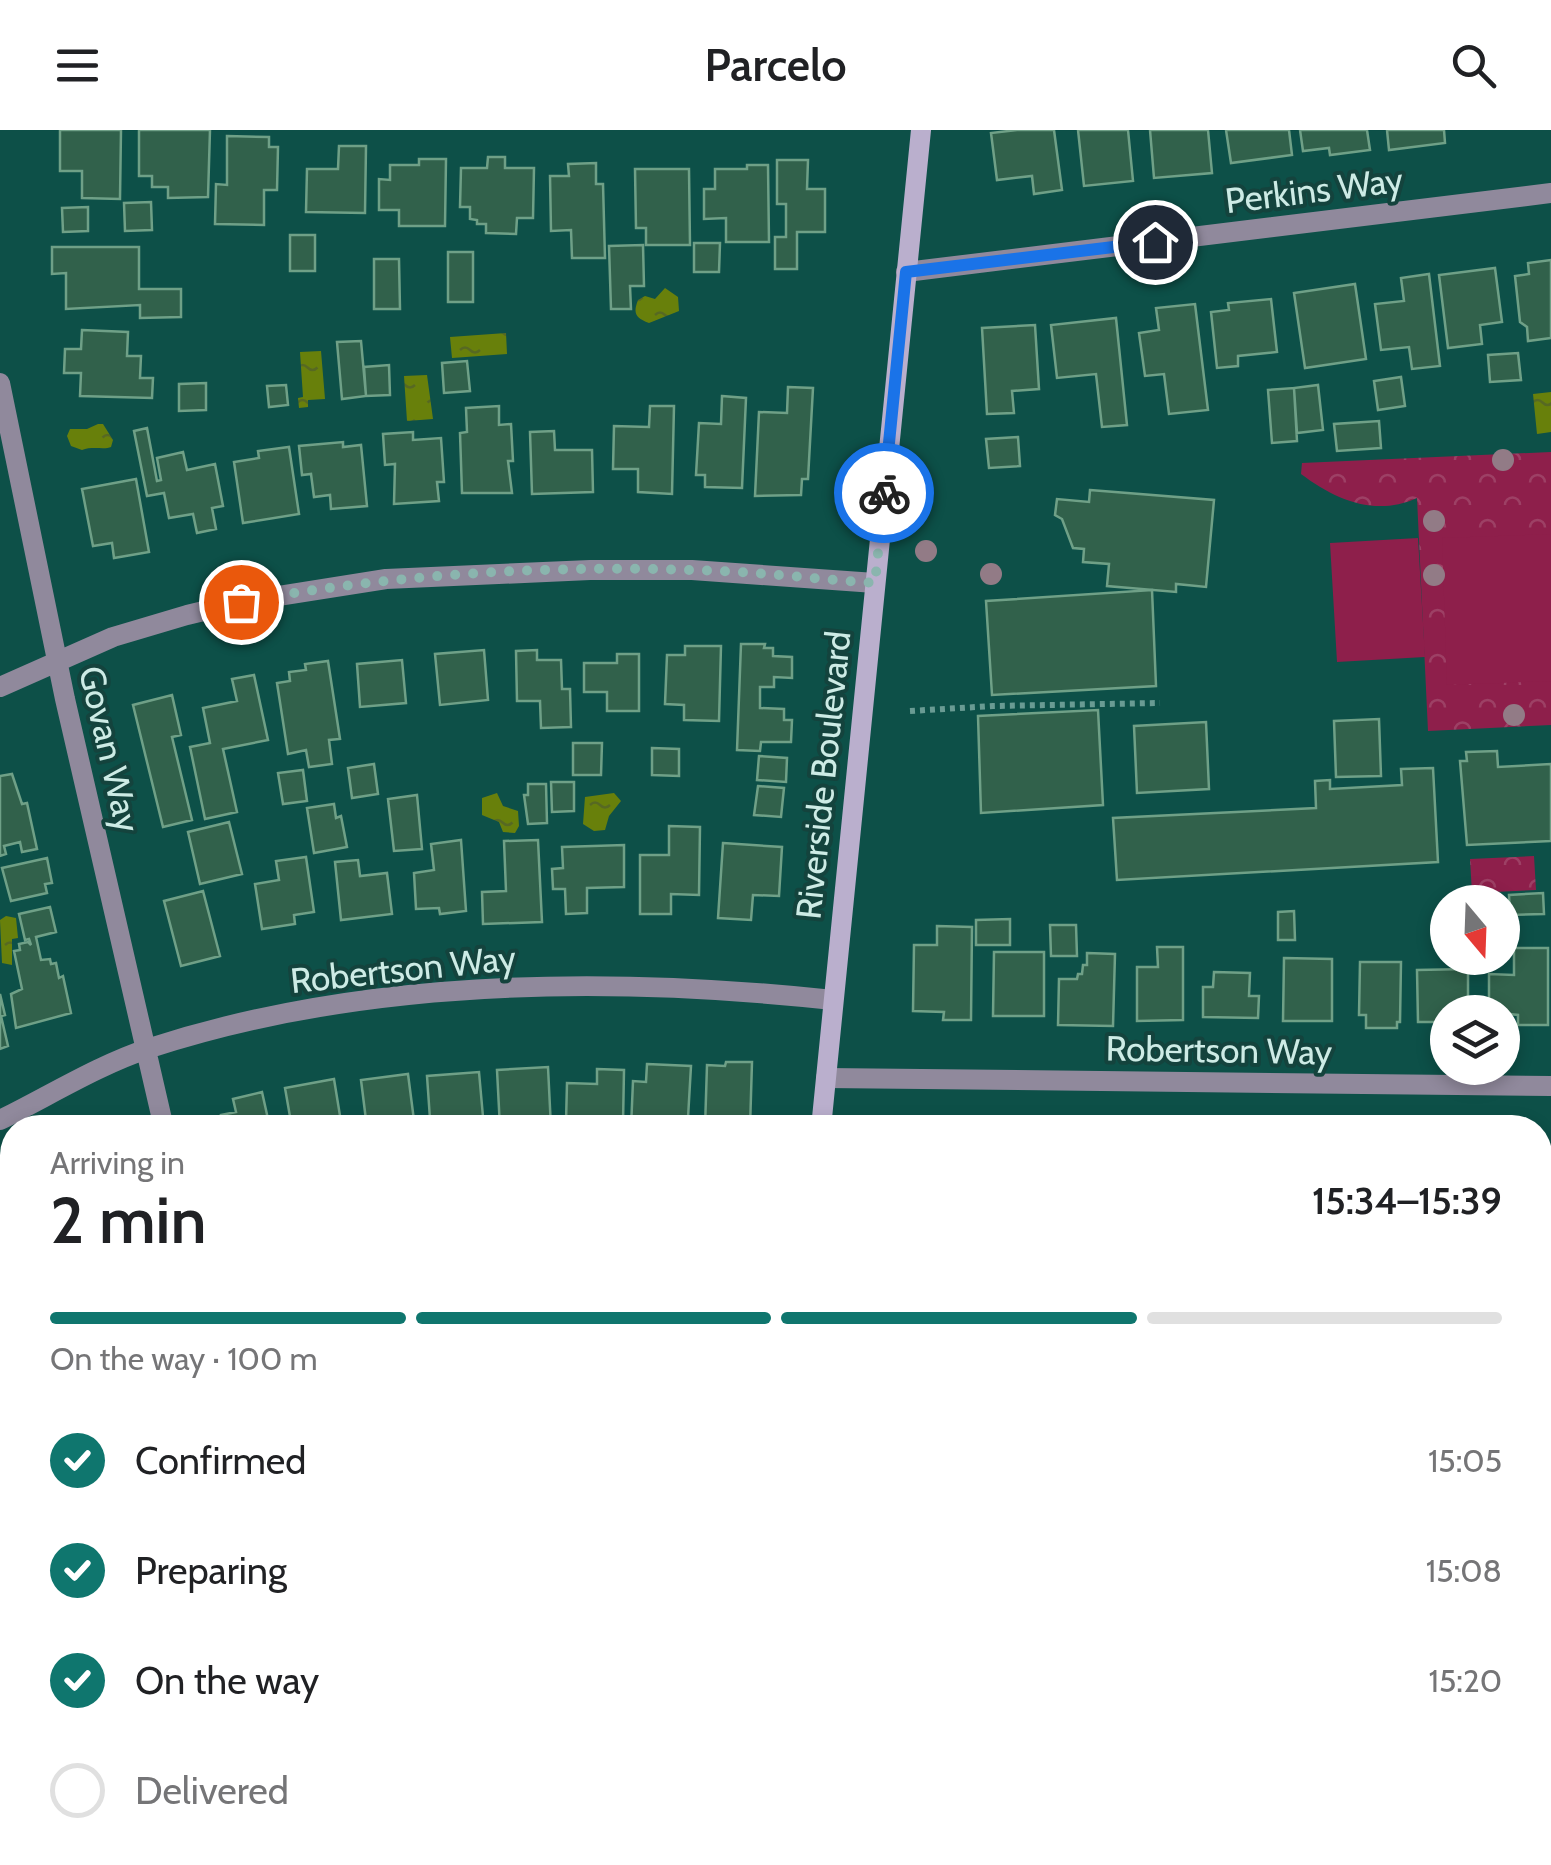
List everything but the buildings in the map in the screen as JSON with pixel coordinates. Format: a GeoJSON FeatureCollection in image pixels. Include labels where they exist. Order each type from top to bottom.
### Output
{"type":"FeatureCollection","features":[{"type":"Feature","properties":{"kind":"main road","name":"Riverside Boulevard"},"geometry":{"type":"LineString","coordinates":[[822,1115],[921,130]]}},
{"type":"Feature","properties":{"kind":"street","name":"Perkins Way"},"geometry":{"type":"LineString","coordinates":[[906,272],[1551,193]]}},
{"type":"Feature","properties":{"kind":"street","name":"Govan Way"},"geometry":{"type":"LineString","coordinates":[[0,383],[57,660],[161,1115]]}},
{"type":"Feature","properties":{"kind":"street"},"geometry":{"type":"LineString","coordinates":[[0,687],[114,637],[241,602],[386,579],[692,570],[875,583]]}},
{"type":"Feature","properties":{"kind":"street","name":"Robertson Way"},"geometry":{"type":"LineString","coordinates":[[10,1115],[147,1049],[260,1018],[354,1001],[510,989],[710,989],[832,1000]]}},
{"type":"Feature","properties":{"kind":"street","name":"Robertson Way"},"geometry":{"type":"LineString","coordinates":[[826,1078],[1551,1086]]}},
{"type":"Feature","properties":{"kind":"path"},"geometry":{"type":"LineString","coordinates":[[910,711],[1160,703]]}},
{"type":"Feature","properties":{"kind":"green space"},"geometry":{"type":"Polygon","coordinates":[[[1551,452],[1551,725],[1428,731],[1417,498],[1386,506],[1356,503],[1301,474],[1302,463],[1551,452]]]}},
{"type":"Feature","properties":{"kind":"green space"},"geometry":{"type":"Polygon","coordinates":[[[1551,534],[1551,681],[1447,685],[1442,538],[1551,534]]]}},
{"type":"Feature","properties":{"kind":"green space"},"geometry":{"type":"Polygon","coordinates":[[[1418,538],[1425,657],[1337,662],[1330,543],[1418,538]]]}},
{"type":"Feature","properties":{"kind":"green space"},"geometry":{"type":"Polygon","coordinates":[[[1534,856],[1536,890],[1520,891],[1520,885],[1472,885],[1470,859],[1534,856]]]}},
{"type":"Feature","properties":{"kind":"water"},"geometry":{"type":"Polygon","coordinates":[[[665,288],[678,297],[679,311],[649,323],[638,317],[638,300],[645,296],[655,299],[665,288]]]}},
{"type":"Feature","properties":{"kind":"water"},"geometry":{"type":"Polygon","coordinates":[[[506,333],[507,354],[452,358],[450,337],[506,333]]]}},
{"type":"Feature","properties":{"kind":"water"},"geometry":{"type":"Polygon","coordinates":[[[321,351],[325,399],[308,400],[308,407],[299,408],[298,398],[303,397],[300,352],[321,351]]]}},
{"type":"Feature","properties":{"kind":"water"},"geometry":{"type":"Polygon","coordinates":[[[427,375],[433,419],[407,421],[404,376],[427,375]]]}},
{"type":"Feature","properties":{"kind":"water"},"geometry":{"type":"Polygon","coordinates":[[[1551,392],[1551,432],[1537,434],[1533,394],[1551,392]]]}},
{"type":"Feature","properties":{"kind":"water"},"geometry":{"type":"Polygon","coordinates":[[[103,424],[113,440],[111,447],[82,450],[71,446],[67,436],[70,429],[103,424]]]}},
{"type":"Feature","properties":{"kind":"water"},"geometry":{"type":"Polygon","coordinates":[[[497,793],[503,806],[518,811],[519,826],[515,833],[503,832],[499,822],[482,815],[482,798],[497,793]]]}},
{"type":"Feature","properties":{"kind":"water"},"geometry":{"type":"Polygon","coordinates":[[[614,793],[621,801],[609,816],[605,830],[594,831],[583,824],[585,797],[614,793]]]}},
{"type":"Feature","properties":{"kind":"water"},"geometry":{"type":"Polygon","coordinates":[[[6,916],[16,918],[18,938],[12,939],[12,965],[2,963],[0,920],[6,916]]]}},
{"type":"Feature","properties":{"kind":"way so far"},"geometry":{"type":"LineString","coordinates":[[241,602],[386,579],[590,570],[692,570],[875,583],[884,493]]}},
{"type":"Feature","properties":{"kind":"route"},"geometry":{"type":"LineString","coordinates":[[884,493],[906,272],[1155,242]]}}]}
